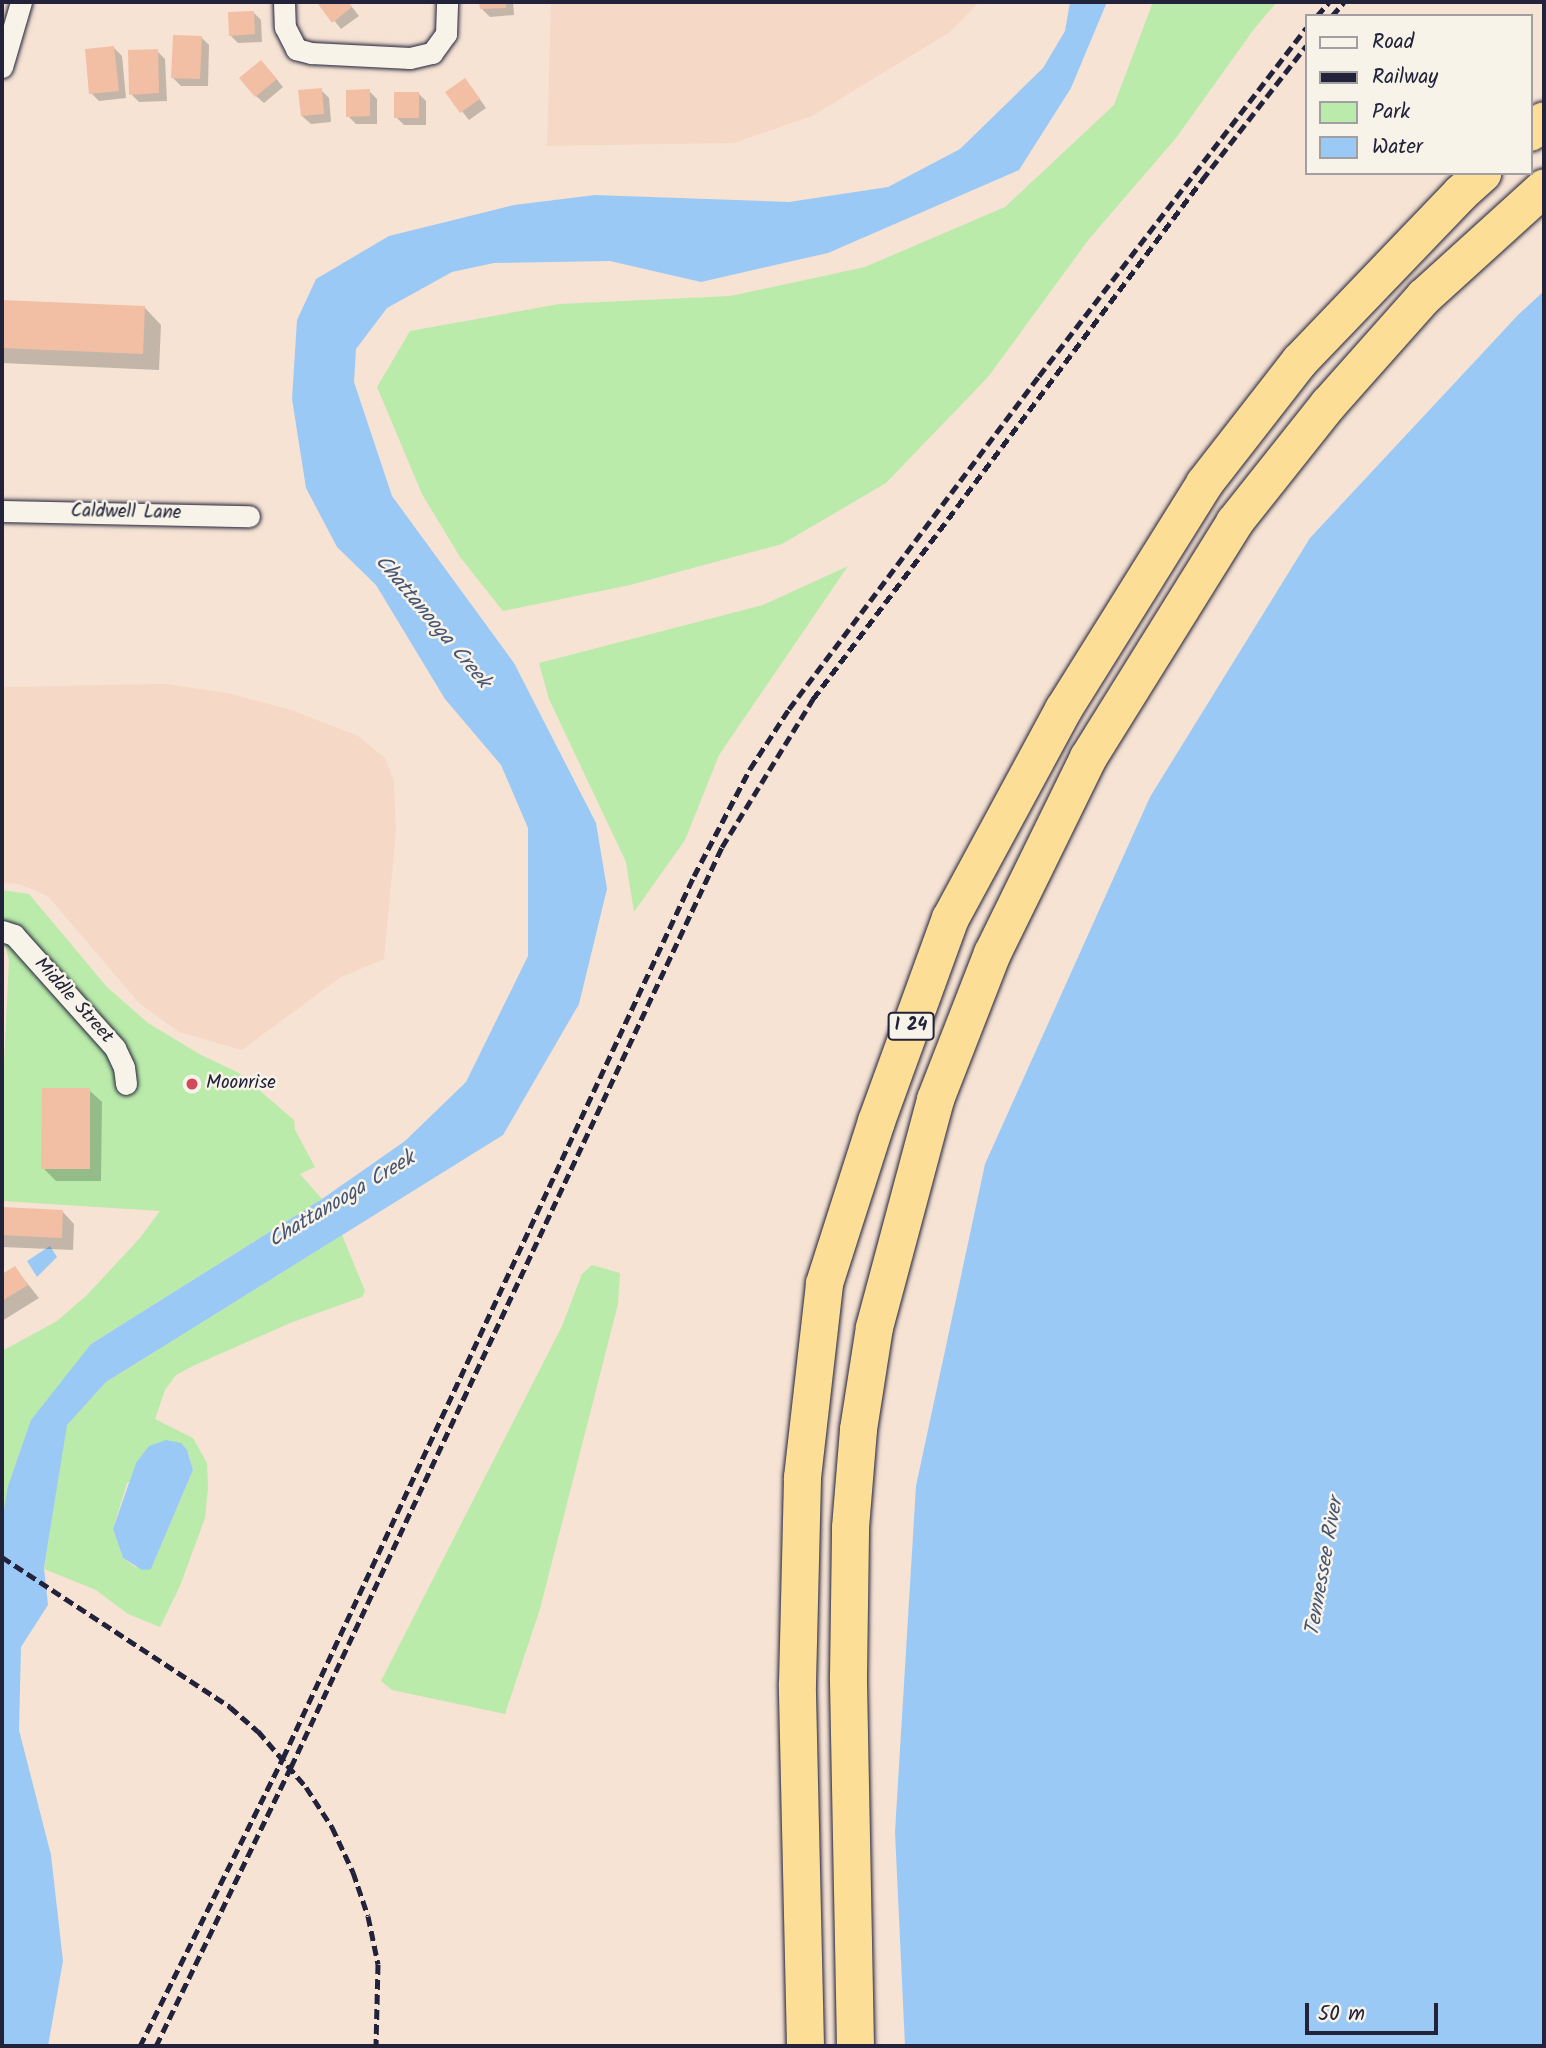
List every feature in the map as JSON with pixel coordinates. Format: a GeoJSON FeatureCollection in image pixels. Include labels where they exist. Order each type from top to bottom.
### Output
{"type":"FeatureCollection","features":[{"type":"Feature","properties":{"kind":"highway","name":"I 24"},"geometry":{"type":"LineString","coordinates":[[805,2046],[797,1683],[802,1477],[824,1283],[885,1096],[950,918],[1063,709],[1204,483],[1299,361],[1480,175]]}},
{"type":"Feature","properties":{"kind":"highway","name":"I 24"},"geometry":{"type":"LineString","coordinates":[[855,2046],[848,1676],[850,1527],[857,1441],[874,1327],[934,1099],[992,953],[1088,757],[1234,522],[1328,404],[1423,296],[1544,187]]}},
{"type":"Feature","properties":{"kind":"street"},"geometry":{"type":"LineString","coordinates":[[2,67],[21,2]]}},
{"type":"Feature","properties":{"kind":"street"},"geometry":{"type":"LineString","coordinates":[[284,2],[285,27],[296,49],[311,53],[410,58],[432,53],[446,34],[447,2]]}},
{"type":"Feature","properties":{"kind":"street","name":"Caldwell Lane"},"geometry":{"type":"LineString","coordinates":[[2,511],[250,516]]}},
{"type":"Feature","properties":{"kind":"street","name":"Middle Street"},"geometry":{"type":"LineString","coordinates":[[2,931],[14,935],[115,1048],[124,1067],[126,1084]]}},
{"type":"Feature","properties":{"kind":"shaded area"},"geometry":{"type":"Polygon","coordinates":[[[551,2],[979,2],[950,32],[812,116],[734,143],[547,146],[551,2]]]}},
{"type":"Feature","properties":{"kind":"shaded area"},"geometry":{"type":"Polygon","coordinates":[[[165,684],[228,693],[294,711],[358,736],[385,758],[394,782],[396,831],[384,959],[339,978],[242,1050],[179,1032],[139,1003],[48,896],[19,884],[2,883],[2,687],[165,684]]]}},
{"type":"Feature","properties":{"kind":"green space"},"geometry":{"type":"Polygon","coordinates":[[[1153,2],[1277,2],[1254,29],[1176,138],[1089,239],[988,377],[886,483],[782,544],[630,585],[503,611],[460,557],[422,494],[377,387],[410,331],[559,304],[730,296],[865,267],[1005,207],[1114,105],[1153,2]]]}},
{"type":"Feature","properties":{"kind":"green space"},"geometry":{"type":"Polygon","coordinates":[[[848,566],[719,755],[685,840],[634,912],[626,862],[549,699],[539,663],[763,605],[848,566]]]}},
{"type":"Feature","properties":{"kind":"green space"},"geometry":{"type":"Polygon","coordinates":[[[2,890],[29,894],[107,987],[148,1023],[201,1055],[239,1073],[294,1120],[295,1130],[315,1167],[300,1174],[322,1199],[91,1344],[2,1521],[2,1351],[57,1321],[87,1295],[139,1239],[160,1211],[2,1201],[9,960],[5,944],[2,943],[2,890]]]}},
{"type":"Feature","properties":{"kind":"green space"},"geometry":{"type":"Polygon","coordinates":[[[342,1235],[365,1291],[362,1297],[290,1323],[195,1365],[176,1375],[165,1390],[155,1419],[193,1438],[207,1463],[208,1487],[205,1518],[180,1586],[160,1627],[128,1614],[96,1590],[44,1569],[66,1425],[106,1382],[342,1235]],[[187,1450],[127,1483],[113,1529],[123,1558],[135,1567],[151,1569],[193,1470],[187,1450]]]}},
{"type":"Feature","properties":{"kind":"green space"},"geometry":{"type":"Polygon","coordinates":[[[592,1265],[620,1273],[618,1304],[540,1609],[505,1714],[392,1690],[381,1681],[562,1326],[582,1274],[592,1265]]]}},
{"type":"Feature","properties":{"kind":"water","name":"Chattanooga Creek"},"geometry":{"type":"Polygon","coordinates":[[[1070,2],[1107,2],[1071,88],[1019,170],[828,253],[701,282],[610,261],[494,263],[452,272],[387,308],[356,349],[354,382],[392,496],[514,663],[596,823],[607,889],[579,1004],[503,1135],[106,1382],[67,1425],[44,1568],[48,1605],[21,1647],[19,1730],[51,1855],[63,1961],[48,2046],[2,2046],[2,1521],[8,1486],[31,1420],[91,1344],[322,1199],[405,1141],[466,1082],[528,956],[528,828],[501,765],[445,699],[376,585],[337,547],[306,488],[292,399],[297,320],[316,279],[389,236],[514,205],[595,195],[789,202],[888,187],[960,149],[1043,68],[1065,31],[1070,2]]]}},
{"type":"Feature","properties":{"kind":"water","name":"Tennessee River"},"geometry":{"type":"Polygon","coordinates":[[[1544,291],[1544,2046],[905,2046],[895,1832],[916,1486],[985,1164],[1150,797],[1310,538],[1518,315],[1544,291]]]}},
{"type":"Feature","properties":{"kind":"water"},"geometry":{"type":"Polygon","coordinates":[[[50,1246],[57,1257],[37,1277],[27,1261],[50,1246]]]}},
{"type":"Feature","properties":{"kind":"water"},"geometry":{"type":"Polygon","coordinates":[[[166,1440],[181,1443],[187,1450],[193,1470],[151,1569],[142,1570],[123,1558],[113,1529],[136,1463],[149,1446],[166,1440]]]}},
{"type":"Feature","properties":{"kind":"building"},"geometry":{"type":"Polygon","coordinates":[[[348,2],[352,7],[332,23],[318,4],[348,2]]]}},
{"type":"Feature","properties":{"kind":"building"},"geometry":{"type":"Polygon","coordinates":[[[479,2],[506,2],[506,8],[480,9],[479,2]]]}},
{"type":"Feature","properties":{"kind":"building"},"geometry":{"type":"Polygon","coordinates":[[[254,11],[255,34],[229,36],[228,12],[254,11]]]}},
{"type":"Feature","properties":{"kind":"building"},"geometry":{"type":"Polygon","coordinates":[[[173,35],[202,36],[200,79],[171,78],[173,35]]]}},
{"type":"Feature","properties":{"kind":"building"},"geometry":{"type":"Polygon","coordinates":[[[114,46],[119,91],[89,94],[85,49],[114,46]]]}},
{"type":"Feature","properties":{"kind":"building"},"geometry":{"type":"Polygon","coordinates":[[[158,49],[159,93],[129,95],[128,50],[158,49]]]}},
{"type":"Feature","properties":{"kind":"building"},"geometry":{"type":"Polygon","coordinates":[[[261,60],[277,79],[255,97],[239,78],[261,60]]]}},
{"type":"Feature","properties":{"kind":"building"},"geometry":{"type":"Polygon","coordinates":[[[465,78],[480,99],[460,113],[445,92],[465,78]]]}},
{"type":"Feature","properties":{"kind":"building"},"geometry":{"type":"Polygon","coordinates":[[[322,88],[324,114],[301,116],[298,90],[322,88]]]}},
{"type":"Feature","properties":{"kind":"building"},"geometry":{"type":"Polygon","coordinates":[[[370,89],[370,116],[346,117],[346,90],[370,89]]]}},
{"type":"Feature","properties":{"kind":"building"},"geometry":{"type":"Polygon","coordinates":[[[394,92],[419,92],[419,118],[394,118],[394,92]]]}},
{"type":"Feature","properties":{"kind":"building"},"geometry":{"type":"Polygon","coordinates":[[[2,300],[145,306],[143,354],[2,348],[2,300]]]}},
{"type":"Feature","properties":{"kind":"building"},"geometry":{"type":"Polygon","coordinates":[[[42,1088],[90,1088],[90,1169],[41,1169],[42,1088]]]}},
{"type":"Feature","properties":{"kind":"building"},"geometry":{"type":"Polygon","coordinates":[[[2,1207],[63,1210],[62,1238],[2,1235],[2,1207]]]}},
{"type":"Feature","properties":{"kind":"building"},"geometry":{"type":"Polygon","coordinates":[[[15,1266],[28,1285],[2,1301],[2,1274],[15,1266]]]}},
{"type":"Feature","properties":{"kind":"railway"},"geometry":{"type":"LineString","coordinates":[[1319,14],[1329,2]]}},
{"type":"Feature","properties":{"kind":"railway"},"geometry":{"type":"LineString","coordinates":[[1334,14],[1344,2]]}},
{"type":"Feature","properties":{"kind":"railway"},"geometry":{"type":"LineString","coordinates":[[140,2046],[283,1758],[694,876],[750,769],[789,709],[1039,376],[1304,31]]}},
{"type":"Feature","properties":{"kind":"railway"},"geometry":{"type":"LineString","coordinates":[[156,2046],[291,1767],[722,847],[813,699],[1202,180],[1304,49]]}},
{"type":"Feature","properties":{"kind":"railway"},"geometry":{"type":"LineString","coordinates":[[2,1557],[230,1707],[258,1731],[306,1787],[332,1827],[353,1872],[368,1916],[378,1964],[376,2046]]}},
{"type":"Feature","properties":{"kind":"place","name":"Moonrise"},"geometry":{"type":"Point","coordinates":[192,1084]}}]}
